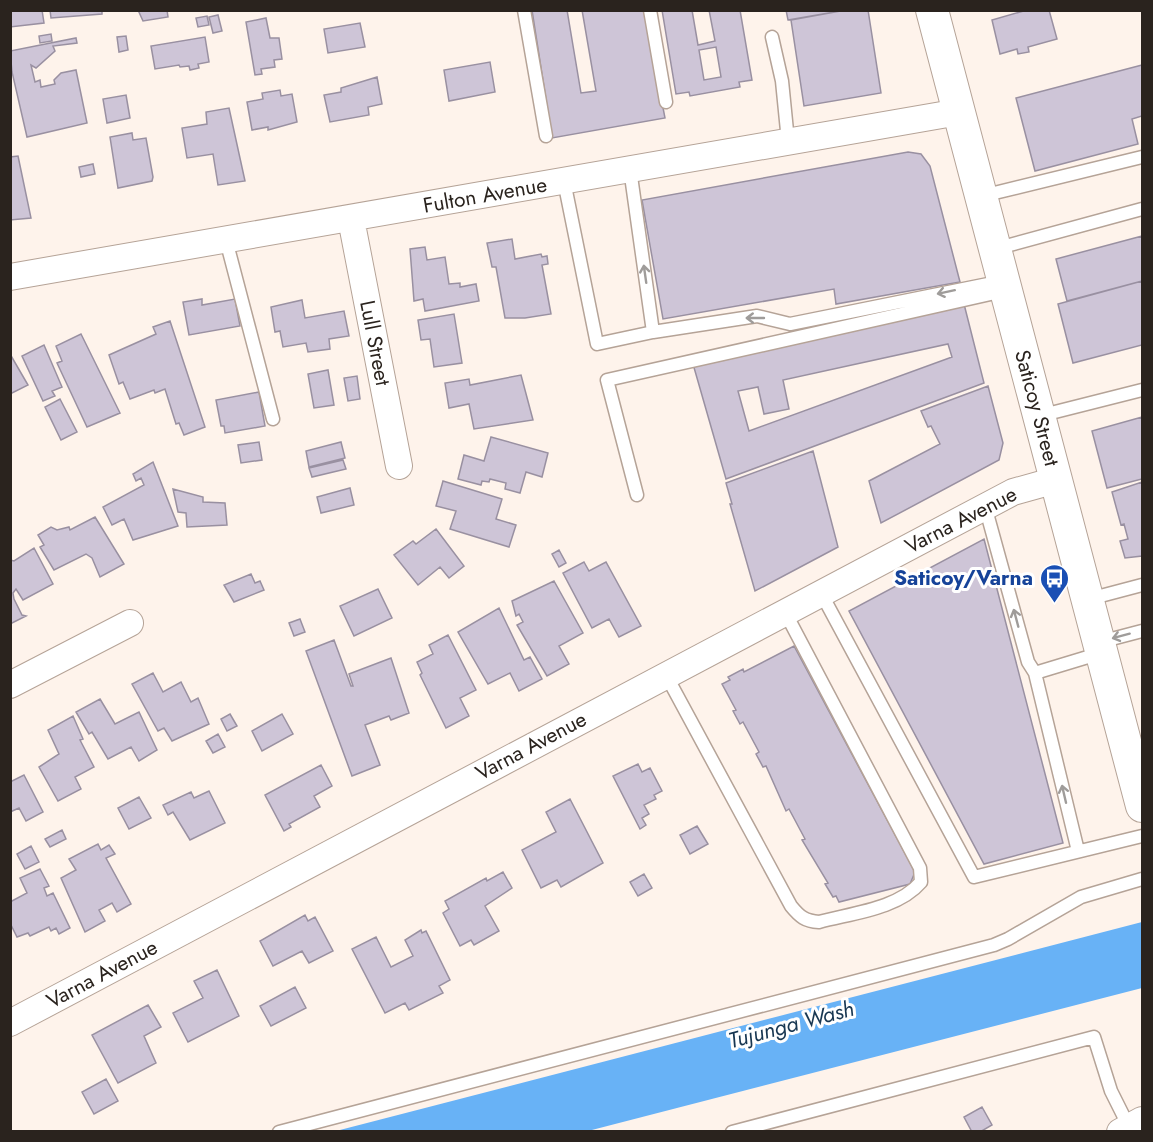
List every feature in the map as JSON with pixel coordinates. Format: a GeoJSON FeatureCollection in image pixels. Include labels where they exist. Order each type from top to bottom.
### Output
{"type":"FeatureCollection","features":[{"type":"Feature","properties":{"kind":"street","name":"Saticoy Street"},"geometry":{"type":"LineString","coordinates":[[932,10],[1100,648],[1128,730],[1138,770],[1143,806]]}},
{"type":"Feature","properties":{"kind":"street","name":"Fulton Avenue"},"geometry":{"type":"LineString","coordinates":[[10,277],[959,112]]}},
{"type":"Feature","properties":{"kind":"street","name":"Lull Street"},"geometry":{"type":"LineString","coordinates":[[351,219],[399,466]]}},
{"type":"Feature","properties":{"kind":"street","name":"Varna Avenue"},"geometry":{"type":"LineString","coordinates":[[10,1023],[985,506],[1013,492],[1056,480]]}},
{"type":"Feature","properties":{"kind":"street"},"geometry":{"type":"LineString","coordinates":[[10,685],[130,623]]}},
{"type":"Feature","properties":{"kind":"lane"},"geometry":{"type":"LineString","coordinates":[[524,10],[546,136]]}},
{"type":"Feature","properties":{"kind":"lane"},"geometry":{"type":"LineString","coordinates":[[650,10],[666,102]]}},
{"type":"Feature","properties":{"kind":"lane"},"geometry":{"type":"LineString","coordinates":[[772,37],[782,81],[788,141]]}},
{"type":"Feature","properties":{"kind":"lane"},"geometry":{"type":"LineString","coordinates":[[980,196],[1143,157]]}},
{"type":"Feature","properties":{"kind":"lane"},"geometry":{"type":"LineString","coordinates":[[630,169],[653,332]]}},
{"type":"Feature","properties":{"kind":"lane"},"geometry":{"type":"LineString","coordinates":[[564,181],[597,344],[653,332],[757,316],[790,324],[1004,286]]}},
{"type":"Feature","properties":{"kind":"lane"},"geometry":{"type":"LineString","coordinates":[[994,250],[1143,209]]}},
{"type":"Feature","properties":{"kind":"lane"},"geometry":{"type":"LineString","coordinates":[[226,240],[273,419]]}},
{"type":"Feature","properties":{"kind":"lane"},"geometry":{"type":"LineString","coordinates":[[637,495],[607,380],[1004,286]]}},
{"type":"Feature","properties":{"kind":"lane"},"geometry":{"type":"LineString","coordinates":[[1038,417],[1143,390]]}},
{"type":"Feature","properties":{"kind":"lane"},"geometry":{"type":"LineString","coordinates":[[985,506],[1028,662],[1035,673],[1078,851]]}},
{"type":"Feature","properties":{"kind":"lane"},"geometry":{"type":"LineString","coordinates":[[1088,599],[1143,585]]}},
{"type":"Feature","properties":{"kind":"lane"},"geometry":{"type":"LineString","coordinates":[[821,593],[974,877],[1143,836]]}},
{"type":"Feature","properties":{"kind":"lane"},"geometry":{"type":"LineString","coordinates":[[666,675],[791,906],[799,916],[808,921],[819,922],[897,901],[912,892],[921,882],[920,868],[785,612]]}},
{"type":"Feature","properties":{"kind":"lane"},"geometry":{"type":"LineString","coordinates":[[1035,673],[1143,631]]}},
{"type":"Feature","properties":{"kind":"lane"},"geometry":{"type":"LineString","coordinates":[[279,1131],[994,945],[1081,897],[1143,879]]}},
{"type":"Feature","properties":{"kind":"lane"},"geometry":{"type":"LineString","coordinates":[[732,1131],[1094,1037],[1111,1091],[1131,1126]]}},
{"type":"Feature","properties":{"kind":"water","name":"Tujunga Wash"},"geometry":{"type":"Polygon","coordinates":[[[1142,922],[1142,988],[588,1131],[336,1131],[1142,922]]]}},
{"type":"Feature","properties":{"kind":"building"},"geometry":{"type":"Polygon","coordinates":[[[10,10],[42,10],[44,23],[10,27],[10,10]]]}},
{"type":"Feature","properties":{"kind":"building"},"geometry":{"type":"Polygon","coordinates":[[[50,10],[102,10],[102,14],[51,18],[50,10]]]}},
{"type":"Feature","properties":{"kind":"building"},"geometry":{"type":"Polygon","coordinates":[[[138,10],[167,10],[168,17],[143,21],[138,10]]]}},
{"type":"Feature","properties":{"kind":"building"},"geometry":{"type":"Polygon","coordinates":[[[532,10],[567,10],[581,93],[596,91],[582,10],[644,10],[665,118],[552,138],[532,10]]]}},
{"type":"Feature","properties":{"kind":"building"},"geometry":{"type":"Polygon","coordinates":[[[662,10],[692,10],[698,45],[715,41],[709,10],[740,10],[752,80],[739,82],[740,87],[690,96],[689,92],[676,94],[662,10]],[[716,47],[699,50],[704,80],[721,77],[716,47]]]}},
{"type":"Feature","properties":{"kind":"building"},"geometry":{"type":"Polygon","coordinates":[[[786,10],[846,10],[788,20],[786,10]]]}},
{"type":"Feature","properties":{"kind":"building"},"geometry":{"type":"Polygon","coordinates":[[[846,10],[868,10],[881,93],[804,106],[791,20],[846,10]]]}},
{"type":"Feature","properties":{"kind":"building"},"geometry":{"type":"Polygon","coordinates":[[[1027,10],[1049,10],[1057,39],[1028,47],[1029,52],[1018,54],[1017,49],[1000,54],[992,20],[1027,10]]]}},
{"type":"Feature","properties":{"kind":"building"},"geometry":{"type":"Polygon","coordinates":[[[218,15],[222,31],[213,33],[209,17],[218,15]]]}},
{"type":"Feature","properties":{"kind":"building"},"geometry":{"type":"Polygon","coordinates":[[[207,16],[209,25],[198,27],[196,18],[207,16]]]}},
{"type":"Feature","properties":{"kind":"building"},"geometry":{"type":"Polygon","coordinates":[[[266,18],[270,38],[279,38],[282,59],[274,60],[275,67],[261,69],[262,74],[255,75],[246,22],[266,18]]]}},
{"type":"Feature","properties":{"kind":"building"},"geometry":{"type":"Polygon","coordinates":[[[360,23],[365,47],[328,53],[324,29],[360,23]]]}},
{"type":"Feature","properties":{"kind":"building"},"geometry":{"type":"Polygon","coordinates":[[[51,34],[52,41],[40,43],[39,36],[51,34]]]}},
{"type":"Feature","properties":{"kind":"building"},"geometry":{"type":"Polygon","coordinates":[[[126,36],[128,50],[119,52],[117,37],[126,36]]]}},
{"type":"Feature","properties":{"kind":"building"},"geometry":{"type":"Polygon","coordinates":[[[205,37],[209,62],[198,64],[199,68],[190,70],[189,66],[180,67],[179,65],[155,69],[151,46],[205,37]]]}},
{"type":"Feature","properties":{"kind":"building"},"geometry":{"type":"Polygon","coordinates":[[[76,38],[77,43],[53,46],[55,51],[36,68],[31,65],[35,82],[40,80],[41,87],[55,84],[54,80],[61,73],[76,70],[87,123],[27,137],[12,72],[10,51],[76,38]]]}},
{"type":"Feature","properties":{"kind":"building"},"geometry":{"type":"Polygon","coordinates":[[[490,62],[495,92],[449,101],[444,70],[490,62]]]}},
{"type":"Feature","properties":{"kind":"building"},"geometry":{"type":"Polygon","coordinates":[[[1142,65],[1142,116],[1132,119],[1138,144],[1035,171],[1016,98],[1142,65]]]}},
{"type":"Feature","properties":{"kind":"building"},"geometry":{"type":"Polygon","coordinates":[[[377,77],[382,104],[368,107],[369,115],[330,122],[324,95],[341,92],[341,88],[377,77]]]}},
{"type":"Feature","properties":{"kind":"building"},"geometry":{"type":"Polygon","coordinates":[[[280,90],[281,96],[292,94],[297,122],[268,130],[268,127],[252,130],[247,102],[263,99],[262,93],[280,90]]]}},
{"type":"Feature","properties":{"kind":"building"},"geometry":{"type":"Polygon","coordinates":[[[126,95],[130,118],[107,123],[103,99],[126,95]]]}},
{"type":"Feature","properties":{"kind":"building"},"geometry":{"type":"Polygon","coordinates":[[[229,108],[245,181],[218,185],[213,154],[187,158],[182,128],[207,124],[206,112],[229,108]]]}},
{"type":"Feature","properties":{"kind":"building"},"geometry":{"type":"Polygon","coordinates":[[[132,133],[133,140],[146,138],[152,181],[118,188],[110,137],[132,133]]]}},
{"type":"Feature","properties":{"kind":"building"},"geometry":{"type":"Polygon","coordinates":[[[908,152],[921,154],[930,166],[960,282],[836,304],[834,289],[663,319],[642,200],[908,152]]]}},
{"type":"Feature","properties":{"kind":"building"},"geometry":{"type":"Polygon","coordinates":[[[18,156],[31,218],[10,220],[10,157],[18,156]]]}},
{"type":"Feature","properties":{"kind":"building"},"geometry":{"type":"Polygon","coordinates":[[[93,164],[95,174],[81,177],[79,167],[93,164]]]}},
{"type":"Feature","properties":{"kind":"building"},"geometry":{"type":"Polygon","coordinates":[[[1142,236],[1142,281],[1067,301],[1056,259],[1142,236]]]}},
{"type":"Feature","properties":{"kind":"building"},"geometry":{"type":"Polygon","coordinates":[[[512,239],[515,259],[541,254],[542,257],[547,256],[548,264],[542,265],[551,314],[505,318],[496,267],[492,267],[487,243],[512,239]]]}},
{"type":"Feature","properties":{"kind":"building"},"geometry":{"type":"Polygon","coordinates":[[[425,247],[427,260],[445,257],[449,284],[460,283],[460,287],[476,284],[479,301],[425,311],[423,299],[414,301],[410,249],[425,247]]]}},
{"type":"Feature","properties":{"kind":"building"},"geometry":{"type":"Polygon","coordinates":[[[1142,281],[1142,345],[1073,363],[1058,304],[1142,281]]]}},
{"type":"Feature","properties":{"kind":"building"},"geometry":{"type":"Polygon","coordinates":[[[202,299],[202,305],[235,299],[240,326],[189,335],[183,302],[202,299]]]}},
{"type":"Feature","properties":{"kind":"building"},"geometry":{"type":"Polygon","coordinates":[[[302,300],[305,318],[344,311],[349,336],[329,339],[330,349],[308,352],[306,343],[283,347],[280,331],[275,332],[271,307],[302,300]]]}},
{"type":"Feature","properties":{"kind":"building"},"geometry":{"type":"Polygon","coordinates":[[[964,304],[984,383],[726,479],[693,364],[964,304]],[[948,344],[783,380],[789,409],[764,414],[758,387],[738,391],[749,431],[952,357],[948,344]]]}},
{"type":"Feature","properties":{"kind":"building"},"geometry":{"type":"Polygon","coordinates":[[[454,314],[462,363],[434,367],[430,339],[421,340],[418,320],[454,314]]]}},
{"type":"Feature","properties":{"kind":"building"},"geometry":{"type":"Polygon","coordinates":[[[170,321],[205,427],[184,435],[179,423],[176,424],[165,389],[155,393],[154,390],[130,399],[123,382],[119,384],[109,355],[156,334],[153,327],[170,321]]]}},
{"type":"Feature","properties":{"kind":"building"},"geometry":{"type":"Polygon","coordinates":[[[81,334],[120,413],[87,427],[57,363],[62,361],[56,346],[81,334]]]}},
{"type":"Feature","properties":{"kind":"building"},"geometry":{"type":"Polygon","coordinates":[[[44,345],[62,387],[52,391],[55,396],[43,401],[22,356],[44,345]]]}},
{"type":"Feature","properties":{"kind":"building"},"geometry":{"type":"Polygon","coordinates":[[[10,354],[28,385],[10,394],[10,354]]]}},
{"type":"Feature","properties":{"kind":"building"},"geometry":{"type":"Polygon","coordinates":[[[328,370],[334,405],[314,408],[308,374],[328,370]]]}},
{"type":"Feature","properties":{"kind":"building"},"geometry":{"type":"Polygon","coordinates":[[[521,375],[533,420],[474,429],[469,404],[449,408],[445,383],[469,379],[470,385],[521,375]]]}},
{"type":"Feature","properties":{"kind":"building"},"geometry":{"type":"Polygon","coordinates":[[[357,376],[360,399],[348,401],[344,378],[357,376]]]}},
{"type":"Feature","properties":{"kind":"building"},"geometry":{"type":"Polygon","coordinates":[[[988,386],[1003,443],[999,460],[881,523],[869,481],[940,444],[931,426],[928,427],[921,411],[988,386]]]}},
{"type":"Feature","properties":{"kind":"building"},"geometry":{"type":"Polygon","coordinates":[[[259,392],[265,426],[225,433],[224,426],[221,426],[216,400],[259,392]]]}},
{"type":"Feature","properties":{"kind":"building"},"geometry":{"type":"Polygon","coordinates":[[[60,399],[77,432],[61,440],[45,407],[60,399]]]}},
{"type":"Feature","properties":{"kind":"building"},"geometry":{"type":"Polygon","coordinates":[[[1142,417],[1142,479],[1107,488],[1092,431],[1142,417]]]}},
{"type":"Feature","properties":{"kind":"building"},"geometry":{"type":"Polygon","coordinates":[[[491,437],[548,453],[542,477],[526,472],[520,493],[505,489],[506,483],[490,479],[489,482],[482,481],[481,485],[458,479],[464,455],[484,461],[491,437]]]}},
{"type":"Feature","properties":{"kind":"building"},"geometry":{"type":"Polygon","coordinates":[[[259,442],[262,460],[241,463],[238,445],[259,442]]]}},
{"type":"Feature","properties":{"kind":"building"},"geometry":{"type":"Polygon","coordinates":[[[341,442],[345,458],[309,467],[306,451],[341,442]]]}},
{"type":"Feature","properties":{"kind":"building"},"geometry":{"type":"Polygon","coordinates":[[[813,451],[838,547],[755,591],[726,483],[813,451]]]}},
{"type":"Feature","properties":{"kind":"building"},"geometry":{"type":"Polygon","coordinates":[[[343,460],[346,469],[312,477],[309,468],[343,460]]]}},
{"type":"Feature","properties":{"kind":"building"},"geometry":{"type":"Polygon","coordinates":[[[153,462],[178,526],[133,540],[124,519],[112,525],[103,507],[144,485],[141,478],[136,481],[133,474],[153,462]]]}},
{"type":"Feature","properties":{"kind":"building"},"geometry":{"type":"Polygon","coordinates":[[[443,481],[502,499],[496,519],[516,525],[509,547],[450,529],[456,511],[436,506],[443,481]]]}},
{"type":"Feature","properties":{"kind":"building"},"geometry":{"type":"Polygon","coordinates":[[[1142,482],[1142,556],[1125,558],[1120,541],[1128,539],[1124,524],[1121,525],[1112,492],[1142,482]]]}},
{"type":"Feature","properties":{"kind":"building"},"geometry":{"type":"Polygon","coordinates":[[[350,488],[354,505],[321,513],[317,497],[350,488]]]}},
{"type":"Feature","properties":{"kind":"building"},"geometry":{"type":"Polygon","coordinates":[[[173,489],[203,497],[203,502],[225,503],[227,525],[187,527],[186,513],[178,512],[173,489]]]}},
{"type":"Feature","properties":{"kind":"building"},"geometry":{"type":"Polygon","coordinates":[[[95,517],[124,564],[100,577],[92,558],[86,554],[54,570],[40,547],[44,545],[38,535],[51,527],[57,530],[69,527],[70,530],[95,517]]]}},
{"type":"Feature","properties":{"kind":"building"},"geometry":{"type":"Polygon","coordinates":[[[436,529],[464,566],[449,578],[440,567],[418,585],[394,555],[413,541],[416,544],[436,529]]]}},
{"type":"Feature","properties":{"kind":"building"},"geometry":{"type":"Polygon","coordinates":[[[984,539],[1063,843],[984,864],[849,611],[984,539]]]}},
{"type":"Feature","properties":{"kind":"building"},"geometry":{"type":"Polygon","coordinates":[[[34,548],[53,584],[23,600],[16,589],[13,593],[14,599],[22,615],[26,616],[10,624],[10,560],[14,561],[34,548]]]}},
{"type":"Feature","properties":{"kind":"building"},"geometry":{"type":"Polygon","coordinates":[[[559,550],[566,563],[559,567],[552,554],[559,550]]]}},
{"type":"Feature","properties":{"kind":"building"},"geometry":{"type":"Polygon","coordinates":[[[584,562],[589,571],[606,562],[641,626],[619,637],[609,619],[592,628],[563,573],[584,562]]]}},
{"type":"Feature","properties":{"kind":"building"},"geometry":{"type":"Polygon","coordinates":[[[251,574],[255,583],[260,581],[264,590],[234,602],[224,585],[251,574]]]}},
{"type":"Feature","properties":{"kind":"building"},"geometry":{"type":"Polygon","coordinates":[[[554,581],[583,633],[559,646],[569,664],[547,676],[517,625],[523,622],[519,614],[516,616],[512,601],[554,581]]]}},
{"type":"Feature","properties":{"kind":"building"},"geometry":{"type":"Polygon","coordinates":[[[378,589],[392,618],[354,636],[340,606],[378,589]]]}},
{"type":"Feature","properties":{"kind":"building"},"geometry":{"type":"Polygon","coordinates":[[[499,608],[524,660],[530,657],[542,679],[519,691],[510,673],[488,684],[458,632],[499,608]]]}},
{"type":"Feature","properties":{"kind":"building"},"geometry":{"type":"Polygon","coordinates":[[[300,619],[305,632],[294,636],[289,623],[300,619]]]}},
{"type":"Feature","properties":{"kind":"building"},"geometry":{"type":"Polygon","coordinates":[[[448,635],[476,690],[460,698],[469,716],[446,728],[420,675],[422,673],[417,662],[433,654],[429,645],[448,635]]]}},
{"type":"Feature","properties":{"kind":"building"},"geometry":{"type":"Polygon","coordinates":[[[334,640],[351,686],[353,686],[349,674],[391,658],[409,713],[391,720],[389,716],[365,725],[380,765],[352,776],[306,651],[334,640]]]}},
{"type":"Feature","properties":{"kind":"building"},"geometry":{"type":"Polygon","coordinates":[[[794,646],[915,872],[910,884],[839,902],[836,896],[833,897],[825,884],[828,883],[802,840],[805,839],[789,809],[786,811],[766,766],[763,767],[756,754],[759,752],[743,722],[740,724],[733,711],[736,710],[722,684],[730,680],[728,677],[743,669],[744,672],[794,646]]]}},
{"type":"Feature","properties":{"kind":"building"},"geometry":{"type":"Polygon","coordinates":[[[153,673],[163,692],[181,682],[191,702],[198,698],[209,724],[172,741],[164,728],[158,731],[132,684],[153,673]]]}},
{"type":"Feature","properties":{"kind":"building"},"geometry":{"type":"Polygon","coordinates":[[[100,699],[115,724],[139,712],[157,750],[139,761],[131,747],[108,759],[92,732],[89,734],[76,712],[100,699]]]}},
{"type":"Feature","properties":{"kind":"building"},"geometry":{"type":"Polygon","coordinates":[[[230,714],[237,726],[227,731],[221,719],[230,714]]]}},
{"type":"Feature","properties":{"kind":"building"},"geometry":{"type":"Polygon","coordinates":[[[282,714],[293,734],[262,751],[252,731],[282,714]]]}},
{"type":"Feature","properties":{"kind":"building"},"geometry":{"type":"Polygon","coordinates":[[[73,716],[83,739],[80,740],[94,767],[75,777],[81,789],[58,801],[39,767],[59,754],[48,730],[73,716]]]}},
{"type":"Feature","properties":{"kind":"building"},"geometry":{"type":"Polygon","coordinates":[[[218,734],[225,747],[213,753],[206,741],[218,734]]]}},
{"type":"Feature","properties":{"kind":"building"},"geometry":{"type":"Polygon","coordinates":[[[638,764],[642,772],[650,768],[662,791],[654,795],[656,799],[644,805],[649,814],[642,818],[646,825],[640,829],[613,776],[638,764]]]}},
{"type":"Feature","properties":{"kind":"building"},"geometry":{"type":"Polygon","coordinates":[[[321,765],[332,786],[314,796],[320,807],[289,824],[291,827],[284,831],[265,795],[321,765]]]}},
{"type":"Feature","properties":{"kind":"building"},"geometry":{"type":"Polygon","coordinates":[[[24,775],[43,812],[26,821],[19,808],[10,812],[10,782],[24,775]]]}},
{"type":"Feature","properties":{"kind":"building"},"geometry":{"type":"Polygon","coordinates":[[[209,791],[225,823],[190,840],[173,812],[168,815],[163,805],[191,792],[194,798],[209,791]]]}},
{"type":"Feature","properties":{"kind":"building"},"geometry":{"type":"Polygon","coordinates":[[[139,797],[151,818],[129,829],[118,808],[139,797]]]}},
{"type":"Feature","properties":{"kind":"building"},"geometry":{"type":"Polygon","coordinates":[[[570,799],[603,863],[561,887],[557,880],[541,888],[522,850],[556,832],[546,812],[570,799]]]}},
{"type":"Feature","properties":{"kind":"building"},"geometry":{"type":"Polygon","coordinates":[[[697,826],[708,844],[690,854],[680,835],[697,826]]]}},
{"type":"Feature","properties":{"kind":"building"},"geometry":{"type":"Polygon","coordinates":[[[62,830],[66,839],[50,847],[45,839],[62,830]]]}},
{"type":"Feature","properties":{"kind":"building"},"geometry":{"type":"Polygon","coordinates":[[[98,844],[101,850],[109,845],[115,854],[106,858],[131,904],[117,912],[112,903],[99,910],[105,921],[85,932],[61,878],[76,870],[69,859],[98,844]]]}},
{"type":"Feature","properties":{"kind":"building"},"geometry":{"type":"Polygon","coordinates":[[[31,846],[39,862],[25,869],[17,854],[31,846]]]}},
{"type":"Feature","properties":{"kind":"building"},"geometry":{"type":"Polygon","coordinates":[[[40,869],[49,886],[44,888],[47,896],[53,893],[70,928],[59,934],[56,928],[51,931],[49,927],[30,936],[28,933],[17,937],[10,923],[10,902],[27,893],[20,878],[40,869]]]}},
{"type":"Feature","properties":{"kind":"building"},"geometry":{"type":"Polygon","coordinates":[[[503,872],[512,888],[485,906],[499,931],[474,945],[471,940],[460,946],[443,913],[449,909],[445,901],[486,878],[487,881],[503,872]]]}},
{"type":"Feature","properties":{"kind":"building"},"geometry":{"type":"Polygon","coordinates":[[[644,874],[652,888],[638,896],[630,882],[644,874]]]}},
{"type":"Feature","properties":{"kind":"building"},"geometry":{"type":"Polygon","coordinates":[[[305,915],[308,921],[315,917],[333,951],[309,963],[302,951],[273,966],[260,941],[305,915]]]}},
{"type":"Feature","properties":{"kind":"building"},"geometry":{"type":"Polygon","coordinates":[[[421,930],[422,933],[426,931],[450,980],[439,986],[443,993],[409,1010],[405,1003],[385,1013],[352,949],[376,937],[391,967],[413,956],[405,940],[421,930]]]}},
{"type":"Feature","properties":{"kind":"building"},"geometry":{"type":"Polygon","coordinates":[[[217,970],[239,1016],[188,1042],[173,1013],[203,998],[194,981],[217,970]]]}},
{"type":"Feature","properties":{"kind":"building"},"geometry":{"type":"Polygon","coordinates":[[[295,987],[306,1008],[271,1026],[260,1006],[295,987]]]}},
{"type":"Feature","properties":{"kind":"building"},"geometry":{"type":"Polygon","coordinates":[[[148,1005],[161,1027],[144,1036],[156,1063],[118,1083],[92,1035],[148,1005]]]}},
{"type":"Feature","properties":{"kind":"building"},"geometry":{"type":"Polygon","coordinates":[[[106,1079],[118,1101],[94,1114],[82,1092],[106,1079]]]}},
{"type":"Feature","properties":{"kind":"building"},"geometry":{"type":"Polygon","coordinates":[[[982,1107],[992,1125],[980,1132],[972,1132],[964,1117],[982,1107]]]}},
{"type":"Feature","properties":{"kind":"place","name":"Saticoy/Varna"},"geometry":{"type":"Point","coordinates":[1054,604]}}]}
